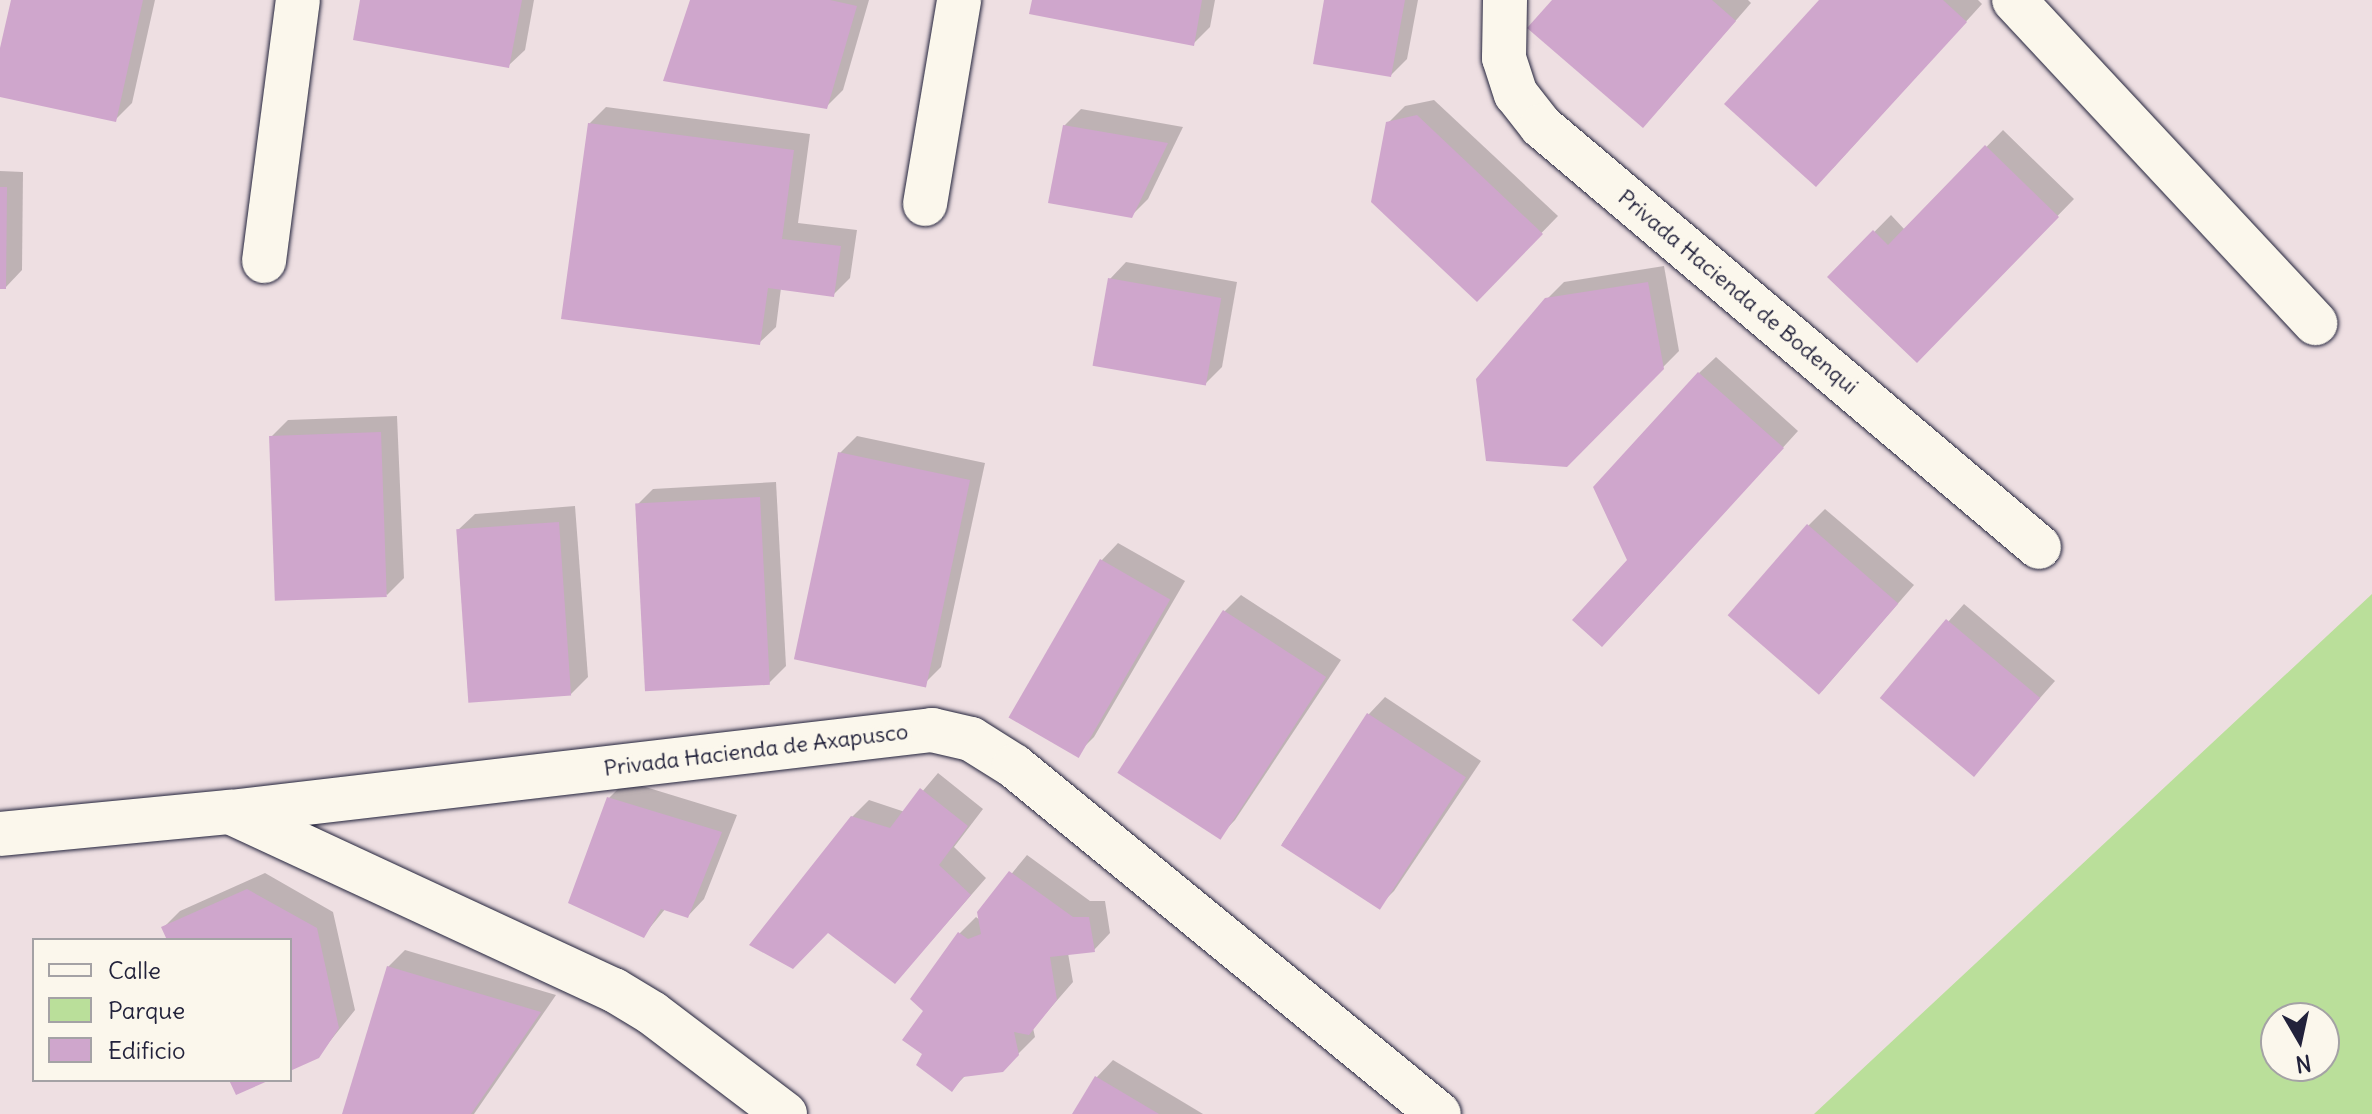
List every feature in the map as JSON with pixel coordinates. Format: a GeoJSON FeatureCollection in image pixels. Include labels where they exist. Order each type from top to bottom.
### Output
{"type":"FeatureCollection","features":[{"type":"Feature","properties":{"kind":"street"},"geometry":{"type":"LineString","coordinates":[[264,261],[298,0]]}},
{"type":"Feature","properties":{"kind":"street"},"geometry":{"type":"LineString","coordinates":[[925,204],[959,0]]}},
{"type":"Feature","properties":{"kind":"street","name":"Privada Hacienda de Bodenqui"},"geometry":{"type":"LineString","coordinates":[[1505,0],[1504,58],[1516,94],[1541,126],[2039,547]]}},
{"type":"Feature","properties":{"kind":"street"},"geometry":{"type":"LineString","coordinates":[[2014,0],[2315,323]]}},
{"type":"Feature","properties":{"kind":"street","name":"Privada Hacienda de Axapusco"},"geometry":{"type":"LineString","coordinates":[[0,834],[230,812],[932,730],[971,739],[1014,766],[1439,1114]]}},
{"type":"Feature","properties":{"kind":"street"},"geometry":{"type":"LineString","coordinates":[[230,812],[614,990],[652,1013],[785,1114]]}},
{"type":"Feature","properties":{"kind":"green space"},"geometry":{"type":"Polygon","coordinates":[[[2372,594],[2372,1114],[1814,1114],[2372,594]]]}},
{"type":"Feature","properties":{"kind":"building"},"geometry":{"type":"Polygon","coordinates":[[[11,0],[143,0],[116,122],[0,97],[0,48],[11,0]]]}},
{"type":"Feature","properties":{"kind":"building"},"geometry":{"type":"Polygon","coordinates":[[[360,0],[522,0],[509,68],[353,40],[360,0]]]}},
{"type":"Feature","properties":{"kind":"building"},"geometry":{"type":"Polygon","coordinates":[[[690,0],[830,0],[857,6],[827,109],[663,81],[690,0]]]}},
{"type":"Feature","properties":{"kind":"building"},"geometry":{"type":"Polygon","coordinates":[[[1032,0],[1202,0],[1194,46],[1029,14],[1032,0]]]}},
{"type":"Feature","properties":{"kind":"building"},"geometry":{"type":"Polygon","coordinates":[[[1324,0],[1405,0],[1391,77],[1313,64],[1324,0]]]}},
{"type":"Feature","properties":{"kind":"building"},"geometry":{"type":"Polygon","coordinates":[[[1552,0],[1712,0],[1736,21],[1643,128],[1527,28],[1552,0]]]}},
{"type":"Feature","properties":{"kind":"building"},"geometry":{"type":"Polygon","coordinates":[[[1819,0],[1943,0],[1967,22],[1816,187],[1724,104],[1819,0]]]}},
{"type":"Feature","properties":{"kind":"building"},"geometry":{"type":"Polygon","coordinates":[[[1417,115],[1543,234],[1477,302],[1371,202],[1386,122],[1417,115]]]}},
{"type":"Feature","properties":{"kind":"building"},"geometry":{"type":"Polygon","coordinates":[[[588,123],[794,150],[782,239],[841,246],[834,297],[768,288],[760,345],[561,319],[588,123]]]}},
{"type":"Feature","properties":{"kind":"building"},"geometry":{"type":"Polygon","coordinates":[[[1063,125],[1168,143],[1132,218],[1048,203],[1063,125]]]}},
{"type":"Feature","properties":{"kind":"building"},"geometry":{"type":"Polygon","coordinates":[[[1985,145],[2059,217],[1917,363],[1827,277],[1873,230],[1888,245],[1985,145]]]}},
{"type":"Feature","properties":{"kind":"building"},"geometry":{"type":"Polygon","coordinates":[[[0,187],[7,187],[6,289],[0,289],[0,187]]]}},
{"type":"Feature","properties":{"kind":"building"},"geometry":{"type":"Polygon","coordinates":[[[1108,278],[1221,298],[1206,386],[1093,366],[1108,278]]]}},
{"type":"Feature","properties":{"kind":"building"},"geometry":{"type":"Polygon","coordinates":[[[1648,282],[1664,369],[1567,467],[1486,461],[1476,379],[1545,298],[1648,282]]]}},
{"type":"Feature","properties":{"kind":"building"},"geometry":{"type":"Polygon","coordinates":[[[1698,372],[1784,448],[1602,647],[1572,620],[1627,560],[1593,487],[1698,372]]]}},
{"type":"Feature","properties":{"kind":"building"},"geometry":{"type":"Polygon","coordinates":[[[381,432],[387,597],[275,601],[269,436],[381,432]]]}},
{"type":"Feature","properties":{"kind":"building"},"geometry":{"type":"Polygon","coordinates":[[[838,452],[970,480],[926,687],[794,659],[838,452]]]}},
{"type":"Feature","properties":{"kind":"building"},"geometry":{"type":"Polygon","coordinates":[[[760,497],[770,685],[645,691],[635,504],[760,497]]]}},
{"type":"Feature","properties":{"kind":"building"},"geometry":{"type":"Polygon","coordinates":[[[559,522],[571,696],[468,703],[456,529],[559,522]]]}},
{"type":"Feature","properties":{"kind":"building"},"geometry":{"type":"Polygon","coordinates":[[[1807,524],[1898,603],[1819,695],[1728,615],[1807,524]]]}},
{"type":"Feature","properties":{"kind":"building"},"geometry":{"type":"Polygon","coordinates":[[[1100,559],[1170,600],[1079,758],[1008,717],[1100,559]]]}},
{"type":"Feature","properties":{"kind":"building"},"geometry":{"type":"Polygon","coordinates":[[[1223,610],[1326,677],[1220,840],[1117,773],[1223,610]]]}},
{"type":"Feature","properties":{"kind":"building"},"geometry":{"type":"Polygon","coordinates":[[[1946,619],[2040,698],[1974,777],[1880,698],[1946,619]]]}},
{"type":"Feature","properties":{"kind":"building"},"geometry":{"type":"Polygon","coordinates":[[[1367,713],[1466,777],[1380,910],[1281,846],[1367,713]]]}},
{"type":"Feature","properties":{"kind":"building"},"geometry":{"type":"Polygon","coordinates":[[[920,788],[968,826],[939,865],[971,895],[895,984],[828,933],[793,969],[749,945],[851,816],[890,828],[920,788]]]}},
{"type":"Feature","properties":{"kind":"building"},"geometry":{"type":"Polygon","coordinates":[[[607,797],[722,832],[688,918],[661,909],[644,938],[568,903],[607,797]]]}},
{"type":"Feature","properties":{"kind":"building"},"geometry":{"type":"Polygon","coordinates":[[[1009,871],[1073,917],[1089,917],[1095,952],[1050,957],[1057,1000],[1029,1035],[1014,1032],[1019,1055],[1003,1072],[963,1077],[952,1092],[916,1065],[922,1054],[902,1040],[923,1011],[910,999],[958,932],[968,939],[981,934],[977,912],[1009,871]]]}},
{"type":"Feature","properties":{"kind":"building"},"geometry":{"type":"Polygon","coordinates":[[[247,889],[317,928],[339,1028],[319,1058],[292,1070],[292,938],[166,938],[161,927],[247,889]]]}},
{"type":"Feature","properties":{"kind":"building"},"geometry":{"type":"Polygon","coordinates":[[[387,966],[541,1012],[471,1114],[342,1114],[387,966]]]}},
{"type":"Feature","properties":{"kind":"building"},"geometry":{"type":"Polygon","coordinates":[[[1095,1076],[1159,1114],[1072,1114],[1095,1076]]]}},
{"type":"Feature","properties":{"kind":"building"},"geometry":{"type":"Polygon","coordinates":[[[230,1082],[265,1082],[236,1095],[230,1082]]]}}]}
